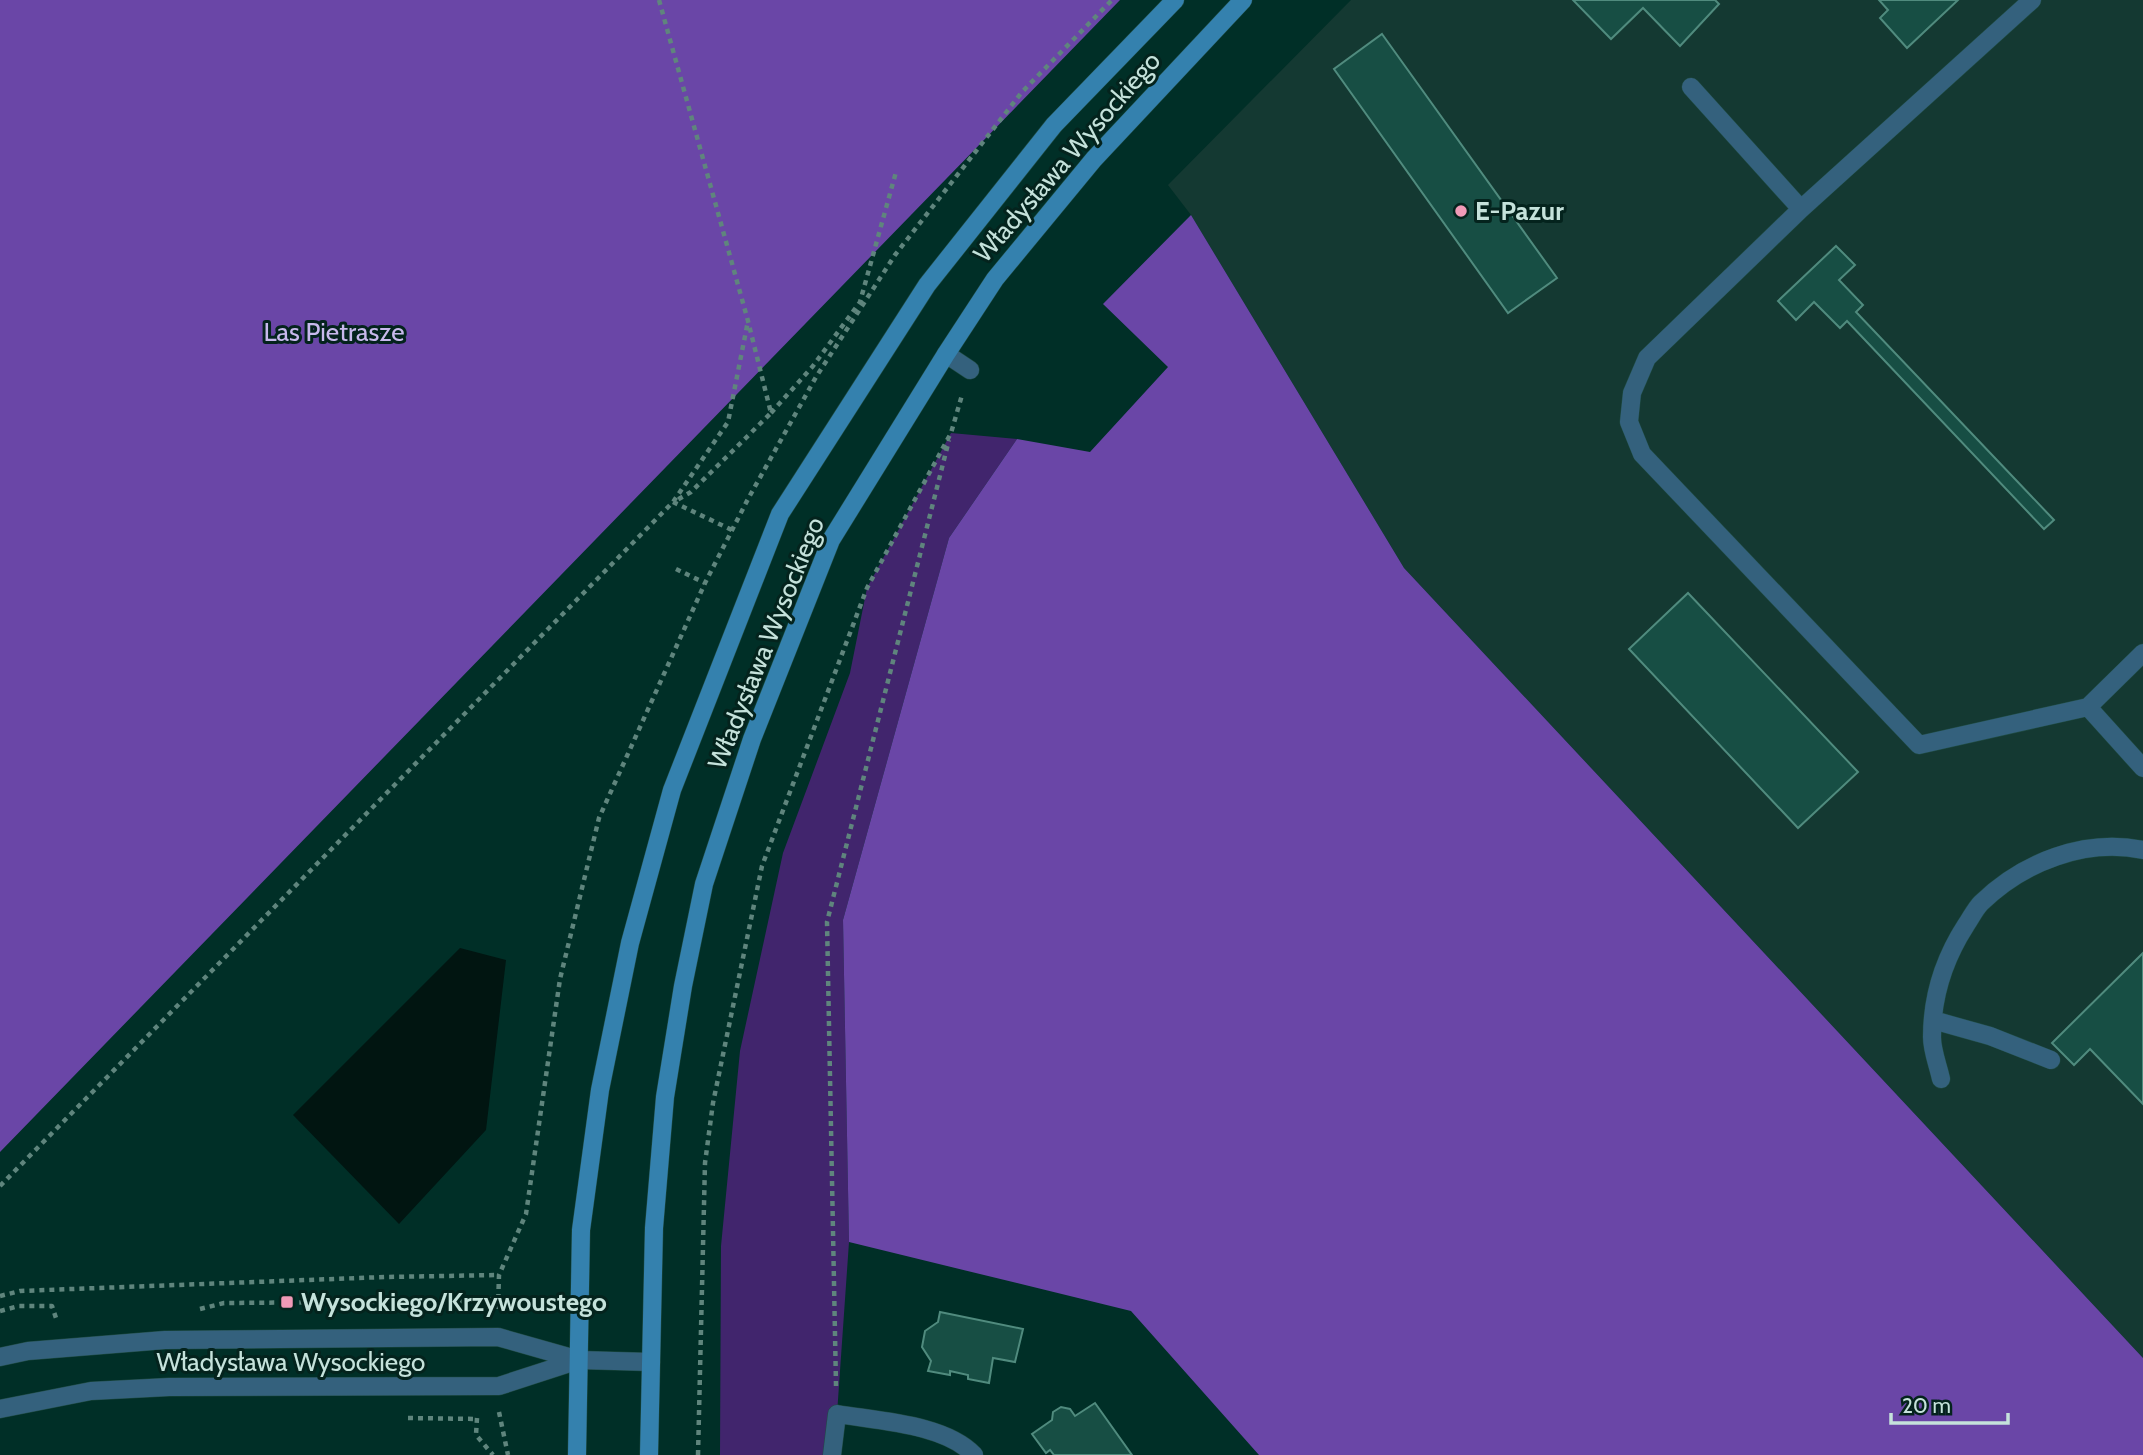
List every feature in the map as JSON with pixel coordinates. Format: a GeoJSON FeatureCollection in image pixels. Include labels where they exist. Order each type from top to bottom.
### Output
{"type":"FeatureCollection","features":[{"type":"Feature","properties":{"kind":"main road","name":"Władysława Wysockiego"},"geometry":{"type":"LineString","coordinates":[[579,1360],[581,1230],[600,1090],[630,943],[672,790],[780,513],[927,285],[1054,125],[1175,0]]}},
{"type":"Feature","properties":{"kind":"main road","name":"Władysława Wysockiego"},"geometry":{"type":"LineString","coordinates":[[651,1362],[654,1228],[666,1097],[683,986],[704,884],[752,739],[831,540],[995,279],[1094,159],[1243,0]]}},
{"type":"Feature","properties":{"kind":"main road"},"geometry":{"type":"LineString","coordinates":[[577,1455],[579,1360]]}},
{"type":"Feature","properties":{"kind":"main road"},"geometry":{"type":"LineString","coordinates":[[649,1455],[651,1362]]}},
{"type":"Feature","properties":{"kind":"street"},"geometry":{"type":"LineString","coordinates":[[2022,3],[1801,209],[1647,358],[1632,393],[1629,422],[1642,454],[1919,744],[2088,707],[2143,653]]}},
{"type":"Feature","properties":{"kind":"street"},"geometry":{"type":"LineString","coordinates":[[1691,88],[1801,209]]}},
{"type":"Feature","properties":{"kind":"street"},"geometry":{"type":"LineString","coordinates":[[946,354],[970,370]]}},
{"type":"Feature","properties":{"kind":"street"},"geometry":{"type":"LineString","coordinates":[[2088,707],[2143,768]]}},
{"type":"Feature","properties":{"kind":"street"},"geometry":{"type":"LineString","coordinates":[[1941,1079],[1932,1041],[1936,993],[1951,948],[1980,904],[2016,876],[2053,857],[2091,846],[2143,850]]}},
{"type":"Feature","properties":{"kind":"street"},"geometry":{"type":"LineString","coordinates":[[1933,1020],[1990,1036],[2051,1060]]}},
{"type":"Feature","properties":{"kind":"street","name":"Władysława Wysockiego"},"geometry":{"type":"LineString","coordinates":[[0,1357],[28,1351],[165,1340],[498,1337],[579,1360],[651,1362]]}},
{"type":"Feature","properties":{"kind":"street","name":"Władysława Wysockiego"},"geometry":{"type":"LineString","coordinates":[[0,1409],[91,1391],[156,1388],[499,1386],[579,1360]]}},
{"type":"Feature","properties":{"kind":"street"},"geometry":{"type":"LineString","coordinates":[[832,1455],[837,1414],[938,1432],[964,1444],[974,1455]]}},
{"type":"Feature","properties":{"kind":"path"},"geometry":{"type":"LineString","coordinates":[[659,0],[771,413]]}},
{"type":"Feature","properties":{"kind":"path"},"geometry":{"type":"LineString","coordinates":[[673,502],[691,492],[771,413],[813,366],[860,302],[896,172]]}},
{"type":"Feature","properties":{"kind":"path"},"geometry":{"type":"LineString","coordinates":[[0,1186],[673,502],[728,422],[748,321]]}},
{"type":"Feature","properties":{"kind":"path"},"geometry":{"type":"LineString","coordinates":[[837,1414],[827,922],[951,433],[970,370]]}},
{"type":"Feature","properties":{"kind":"path"},"geometry":{"type":"LineString","coordinates":[[698,1455],[705,1163],[713,1103],[762,866],[867,588],[951,433]]}},
{"type":"Feature","properties":{"kind":"path"},"geometry":{"type":"LineString","coordinates":[[673,502],[732,530]]}},
{"type":"Feature","properties":{"kind":"path"},"geometry":{"type":"LineString","coordinates":[[676,569],[705,583]]}},
{"type":"Feature","properties":{"kind":"path"},"geometry":{"type":"LineString","coordinates":[[0,1296],[20,1291],[499,1275]]}},
{"type":"Feature","properties":{"kind":"path"},"geometry":{"type":"LineString","coordinates":[[477,1301],[498,1299]]}},
{"type":"Feature","properties":{"kind":"shaded area"},"geometry":{"type":"Polygon","coordinates":[[[1351,0],[2143,0],[2143,1358],[1404,568],[1191,215],[1168,185],[1351,0]]]}},
{"type":"Feature","properties":{"kind":"shaded area"},"geometry":{"type":"Polygon","coordinates":[[[951,433],[1017,439],[949,538],[843,920],[849,1242],[837,1414],[829,1455],[720,1455],[721,1246],[740,1051],[783,853],[850,673],[867,588],[951,433]]]}},
{"type":"Feature","properties":{"kind":"shaded area"},"geometry":{"type":"Polygon","coordinates":[[[460,948],[506,960],[486,1130],[399,1224],[293,1115],[460,948]]]}},
{"type":"Feature","properties":{"kind":"green space","name":"Las Pietrasze"},"geometry":{"type":"Polygon","coordinates":[[[0,0],[1120,0],[0,1152],[0,0]]]}},
{"type":"Feature","properties":{"kind":"green space"},"geometry":{"type":"Polygon","coordinates":[[[1191,215],[1404,568],[2143,1358],[2143,1455],[1259,1455],[1131,1311],[849,1242],[843,920],[949,538],[1017,439],[1090,452],[1168,367],[1103,304],[1191,215]]]}},
{"type":"Feature","properties":{"kind":"building"},"geometry":{"type":"Polygon","coordinates":[[[1573,0],[1715,0],[1719,4],[1680,46],[1643,8],[1611,39],[1573,0]]]}},
{"type":"Feature","properties":{"kind":"building"},"geometry":{"type":"Polygon","coordinates":[[[1879,0],[1958,0],[1907,48],[1880,18],[1888,10],[1879,0]]]}},
{"type":"Feature","properties":{"kind":"building"},"geometry":{"type":"Polygon","coordinates":[[[1382,34],[1557,278],[1508,313],[1334,69],[1382,34]]]}},
{"type":"Feature","properties":{"kind":"building"},"geometry":{"type":"Polygon","coordinates":[[[1836,246],[1855,265],[1839,280],[1863,305],[1856,312],[2054,520],[2044,529],[1847,321],[1840,328],[1814,302],[1796,320],[1778,301],[1836,246]]]}},
{"type":"Feature","properties":{"kind":"building"},"geometry":{"type":"Polygon","coordinates":[[[1688,593],[1858,772],[1798,828],[1629,649],[1688,593]]]}},
{"type":"Feature","properties":{"kind":"building"},"geometry":{"type":"Polygon","coordinates":[[[2143,953],[2143,1104],[2090,1049],[2074,1065],[2052,1043],[2143,953]]]}},
{"type":"Feature","properties":{"kind":"building"},"geometry":{"type":"Polygon","coordinates":[[[940,1312],[1023,1329],[1015,1362],[993,1358],[989,1383],[968,1379],[968,1375],[950,1371],[950,1375],[928,1371],[931,1361],[922,1347],[925,1331],[938,1322],[940,1312]]]}},
{"type":"Feature","properties":{"kind":"building"},"geometry":{"type":"Polygon","coordinates":[[[1095,1403],[1132,1455],[1054,1455],[1050,1450],[1046,1453],[1032,1434],[1052,1420],[1053,1412],[1061,1407],[1070,1409],[1075,1416],[1095,1403]]]}},
{"type":"Feature","properties":{"kind":"place","name":"E-Pazur"},"geometry":{"type":"Point","coordinates":[1461,211]}},
{"type":"Feature","properties":{"kind":"place","name":"Wysockiego/Krzywoustego"},"geometry":{"type":"Point","coordinates":[287,1302]}}]}
